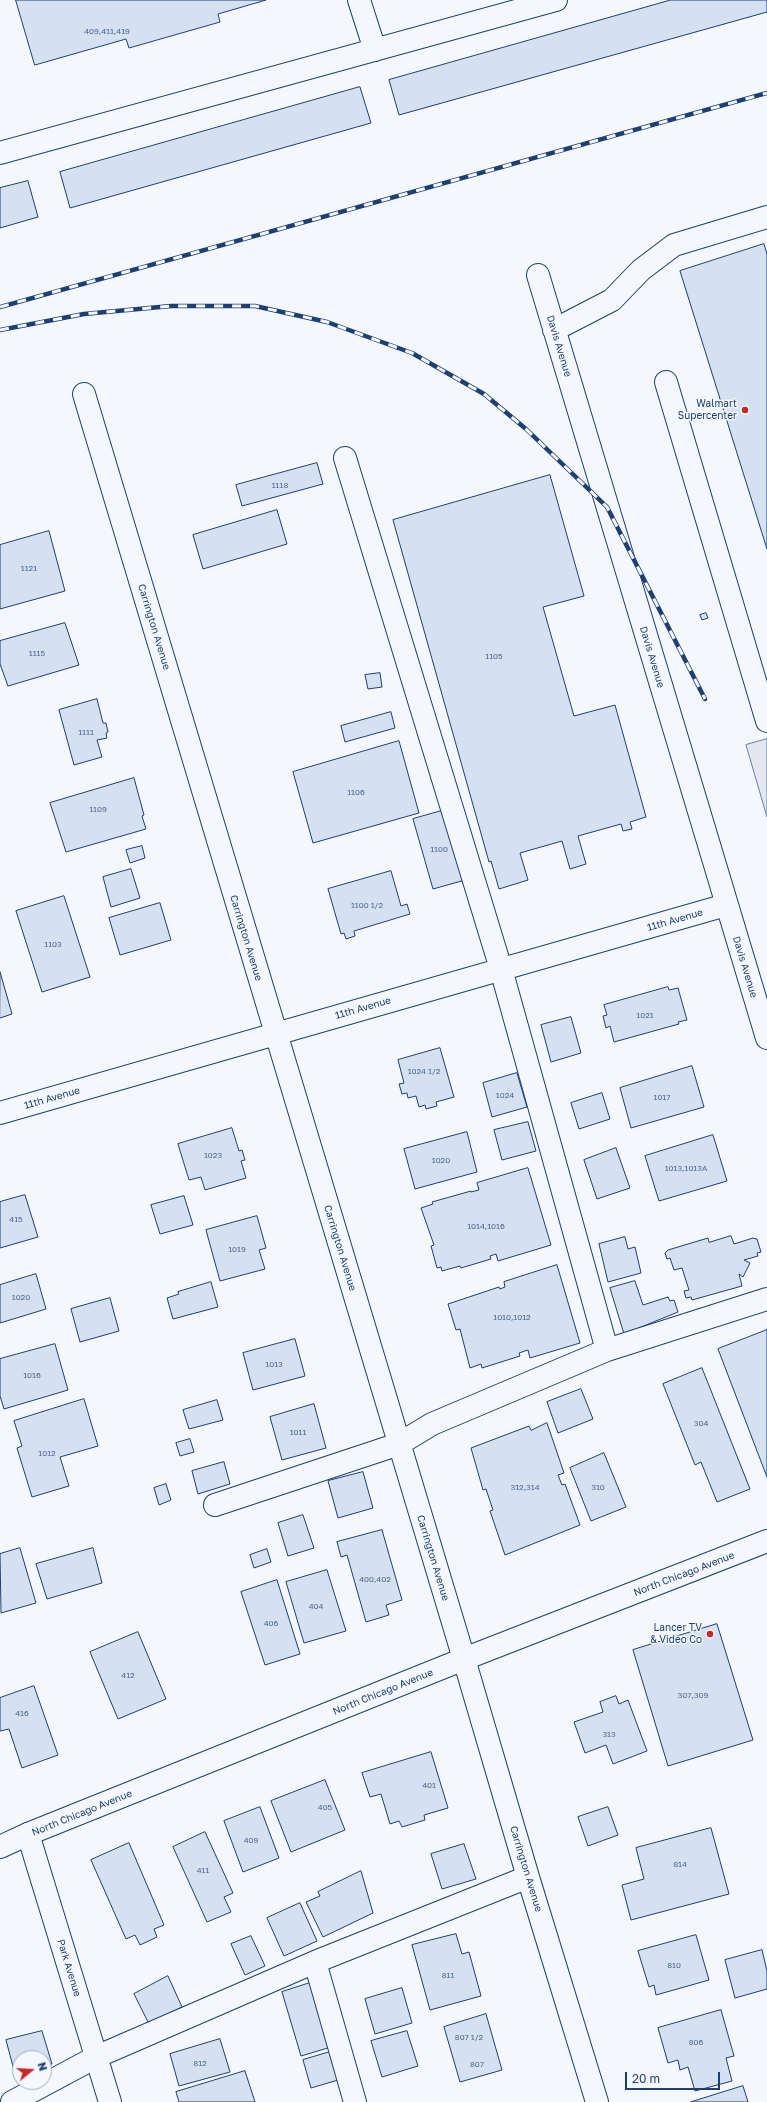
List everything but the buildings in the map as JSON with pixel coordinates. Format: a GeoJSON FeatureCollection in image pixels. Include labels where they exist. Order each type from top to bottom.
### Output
{"type":"FeatureCollection","features":[{"type":"Feature","properties":{"kind":"street"},"geometry":{"type":"LineString","coordinates":[[359,0],[375,50]]}},
{"type":"Feature","properties":{"kind":"street"},"geometry":{"type":"LineString","coordinates":[[0,153],[556,0]]}},
{"type":"Feature","properties":{"kind":"street"},"geometry":{"type":"LineString","coordinates":[[554,330],[612,300],[641,270],[674,245],[767,217]]}},
{"type":"Feature","properties":{"kind":"street","name":"Davis Avenue"},"geometry":{"type":"LineString","coordinates":[[538,275],[767,1038]]}},
{"type":"Feature","properties":{"kind":"street"},"geometry":{"type":"LineString","coordinates":[[666,382],[767,721]]}},
{"type":"Feature","properties":{"kind":"street","name":"Carrington Avenue"},"geometry":{"type":"LineString","coordinates":[[84,394],[464,1659],[528,1877],[597,2102]]}},
{"type":"Feature","properties":{"kind":"street"},"geometry":{"type":"LineString","coordinates":[[345,458],[501,969],[607,1350]]}},
{"type":"Feature","properties":{"kind":"street","name":"11th Avenue"},"geometry":{"type":"LineString","coordinates":[[0,1113],[726,905]]}},
{"type":"Feature","properties":{"kind":"street"},"geometry":{"type":"LineString","coordinates":[[215,1505],[399,1444],[432,1424],[607,1350],[767,1299]]}},
{"type":"Feature","properties":{"kind":"street","name":"North Chicago Avenue"},"geometry":{"type":"LineString","coordinates":[[0,1847],[28,1834],[464,1659],[767,1541]]}},
{"type":"Feature","properties":{"kind":"street","name":"Park Avenue"},"geometry":{"type":"LineString","coordinates":[[28,1834],[110,2102]]}},
{"type":"Feature","properties":{"kind":"street"},"geometry":{"type":"LineString","coordinates":[[12,2102],[96,2057],[316,1962],[528,1877]]}},
{"type":"Feature","properties":{"kind":"street"},"geometry":{"type":"LineString","coordinates":[[316,1962],[355,2102]]}},
{"type":"Feature","properties":{"kind":"shaded area"},"geometry":{"type":"Polygon","coordinates":[[[767,739],[767,817],[746,745],[767,739]]]}},
{"type":"Feature","properties":{"kind":"railway"},"geometry":{"type":"LineString","coordinates":[[0,307],[767,93]]}},
{"type":"Feature","properties":{"kind":"railway"},"geometry":{"type":"LineString","coordinates":[[0,330],[84,314],[171,306],[255,306],[327,322],[412,353],[484,394],[526,429],[607,507],[705,699]]}},
{"type":"Feature","properties":{"kind":"place","name":"Walmart Supercenter"},"geometry":{"type":"Point","coordinates":[745,410]}},
{"type":"Feature","properties":{"kind":"place","name":"Lancer TV & Video Co"},"geometry":{"type":"Point","coordinates":[710,1634]}}]}
